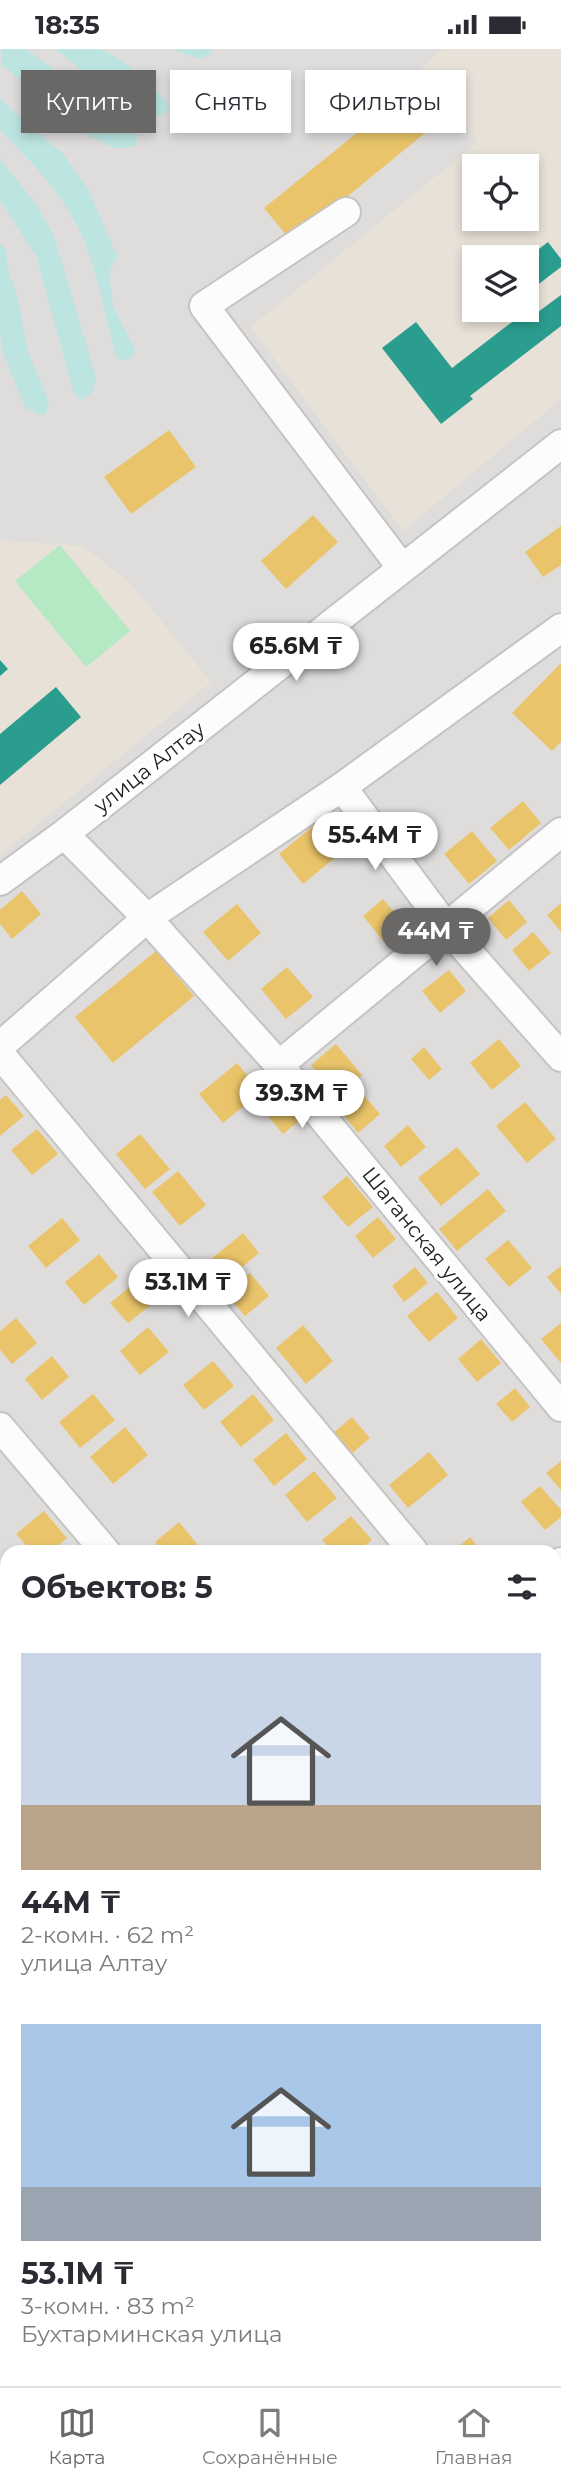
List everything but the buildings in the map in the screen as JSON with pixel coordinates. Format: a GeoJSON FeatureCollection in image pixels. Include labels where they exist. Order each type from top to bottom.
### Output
{"type":"FeatureCollection","features":[{"type":"Feature","properties":{"kind":"street"},"geometry":{"type":"LineString","coordinates":[[345,212],[204,306],[402,568]]}},
{"type":"Feature","properties":{"kind":"street","name":"улица Алтау"},"geometry":{"type":"LineString","coordinates":[[0,881],[64,834],[561,444]]}},
{"type":"Feature","properties":{"kind":"street"},"geometry":{"type":"LineString","coordinates":[[0,1046],[146,918],[342,787],[561,628]]}},
{"type":"Feature","properties":{"kind":"street"},"geometry":{"type":"LineString","coordinates":[[342,787],[446,928],[561,1057]]}},
{"type":"Feature","properties":{"kind":"street"},"geometry":{"type":"LineString","coordinates":[[279,1065],[561,832]]}},
{"type":"Feature","properties":{"kind":"street","name":"Шаганская улица"},"geometry":{"type":"LineString","coordinates":[[64,834],[146,918],[279,1065],[561,1407]]}},
{"type":"Feature","properties":{"kind":"street"},"geometry":{"type":"LineString","coordinates":[[0,1054],[408,1545]]}},
{"type":"Feature","properties":{"kind":"street"},"geometry":{"type":"LineString","coordinates":[[0,1427],[100,1545]]}},
{"type":"Feature","properties":{"kind":"shaded area"},"geometry":{"type":"Polygon","coordinates":[[[0,49],[561,49],[561,1545],[0,1545],[0,49]]]}},
{"type":"Feature","properties":{"kind":"shaded area"},"geometry":{"type":"Polygon","coordinates":[[[443,49],[561,49],[561,399],[403,531],[251,327],[462,155],[462,231],[539,231],[539,154],[463,154],[478,142],[466,126],[466,70],[421,68],[443,49]]]}},
{"type":"Feature","properties":{"kind":"shaded area"},"geometry":{"type":"Polygon","coordinates":[[[0,540],[83,546],[130,583],[211,682],[0,855],[0,540]]]}},
{"type":"Feature","properties":{"kind":"green space"},"geometry":{"type":"Polygon","coordinates":[[[60,545],[130,631],[86,667],[15,581],[60,545]]]}},
{"type":"Feature","properties":{"kind":"water"},"geometry":{"type":"Polygon","coordinates":[[[2,49],[26,49],[54,70],[21,70],[21,81],[1,64],[2,49]]]}},
{"type":"Feature","properties":{"kind":"water"},"geometry":{"type":"Polygon","coordinates":[[[56,49],[100,49],[133,70],[82,70],[56,49]]]}},
{"type":"Feature","properties":{"kind":"water"},"geometry":{"type":"Polygon","coordinates":[[[172,49],[212,49],[210,55],[199,59],[172,49]]]}},
{"type":"Feature","properties":{"kind":"water"},"geometry":{"type":"Polygon","coordinates":[[[156,91],[170,109],[156,116],[156,91]]]}},
{"type":"Feature","properties":{"kind":"water"},"geometry":{"type":"Polygon","coordinates":[[[0,98],[21,118],[21,133],[37,133],[62,152],[88,189],[117,256],[109,272],[113,306],[136,351],[128,360],[119,360],[115,354],[95,274],[85,243],[71,214],[43,176],[0,130],[0,98]]]}},
{"type":"Feature","properties":{"kind":"water"},"geometry":{"type":"Polygon","coordinates":[[[84,133],[134,133],[137,136],[136,145],[114,148],[84,133]]]}},
{"type":"Feature","properties":{"kind":"water"},"geometry":{"type":"Polygon","coordinates":[[[0,159],[36,204],[54,236],[96,377],[94,388],[81,400],[74,393],[36,256],[0,200],[0,159]]]}},
{"type":"Feature","properties":{"kind":"water"},"geometry":{"type":"Polygon","coordinates":[[[0,244],[6,249],[8,269],[17,296],[28,352],[49,402],[46,414],[39,415],[25,407],[3,353],[0,334],[0,244]]]}}]}
